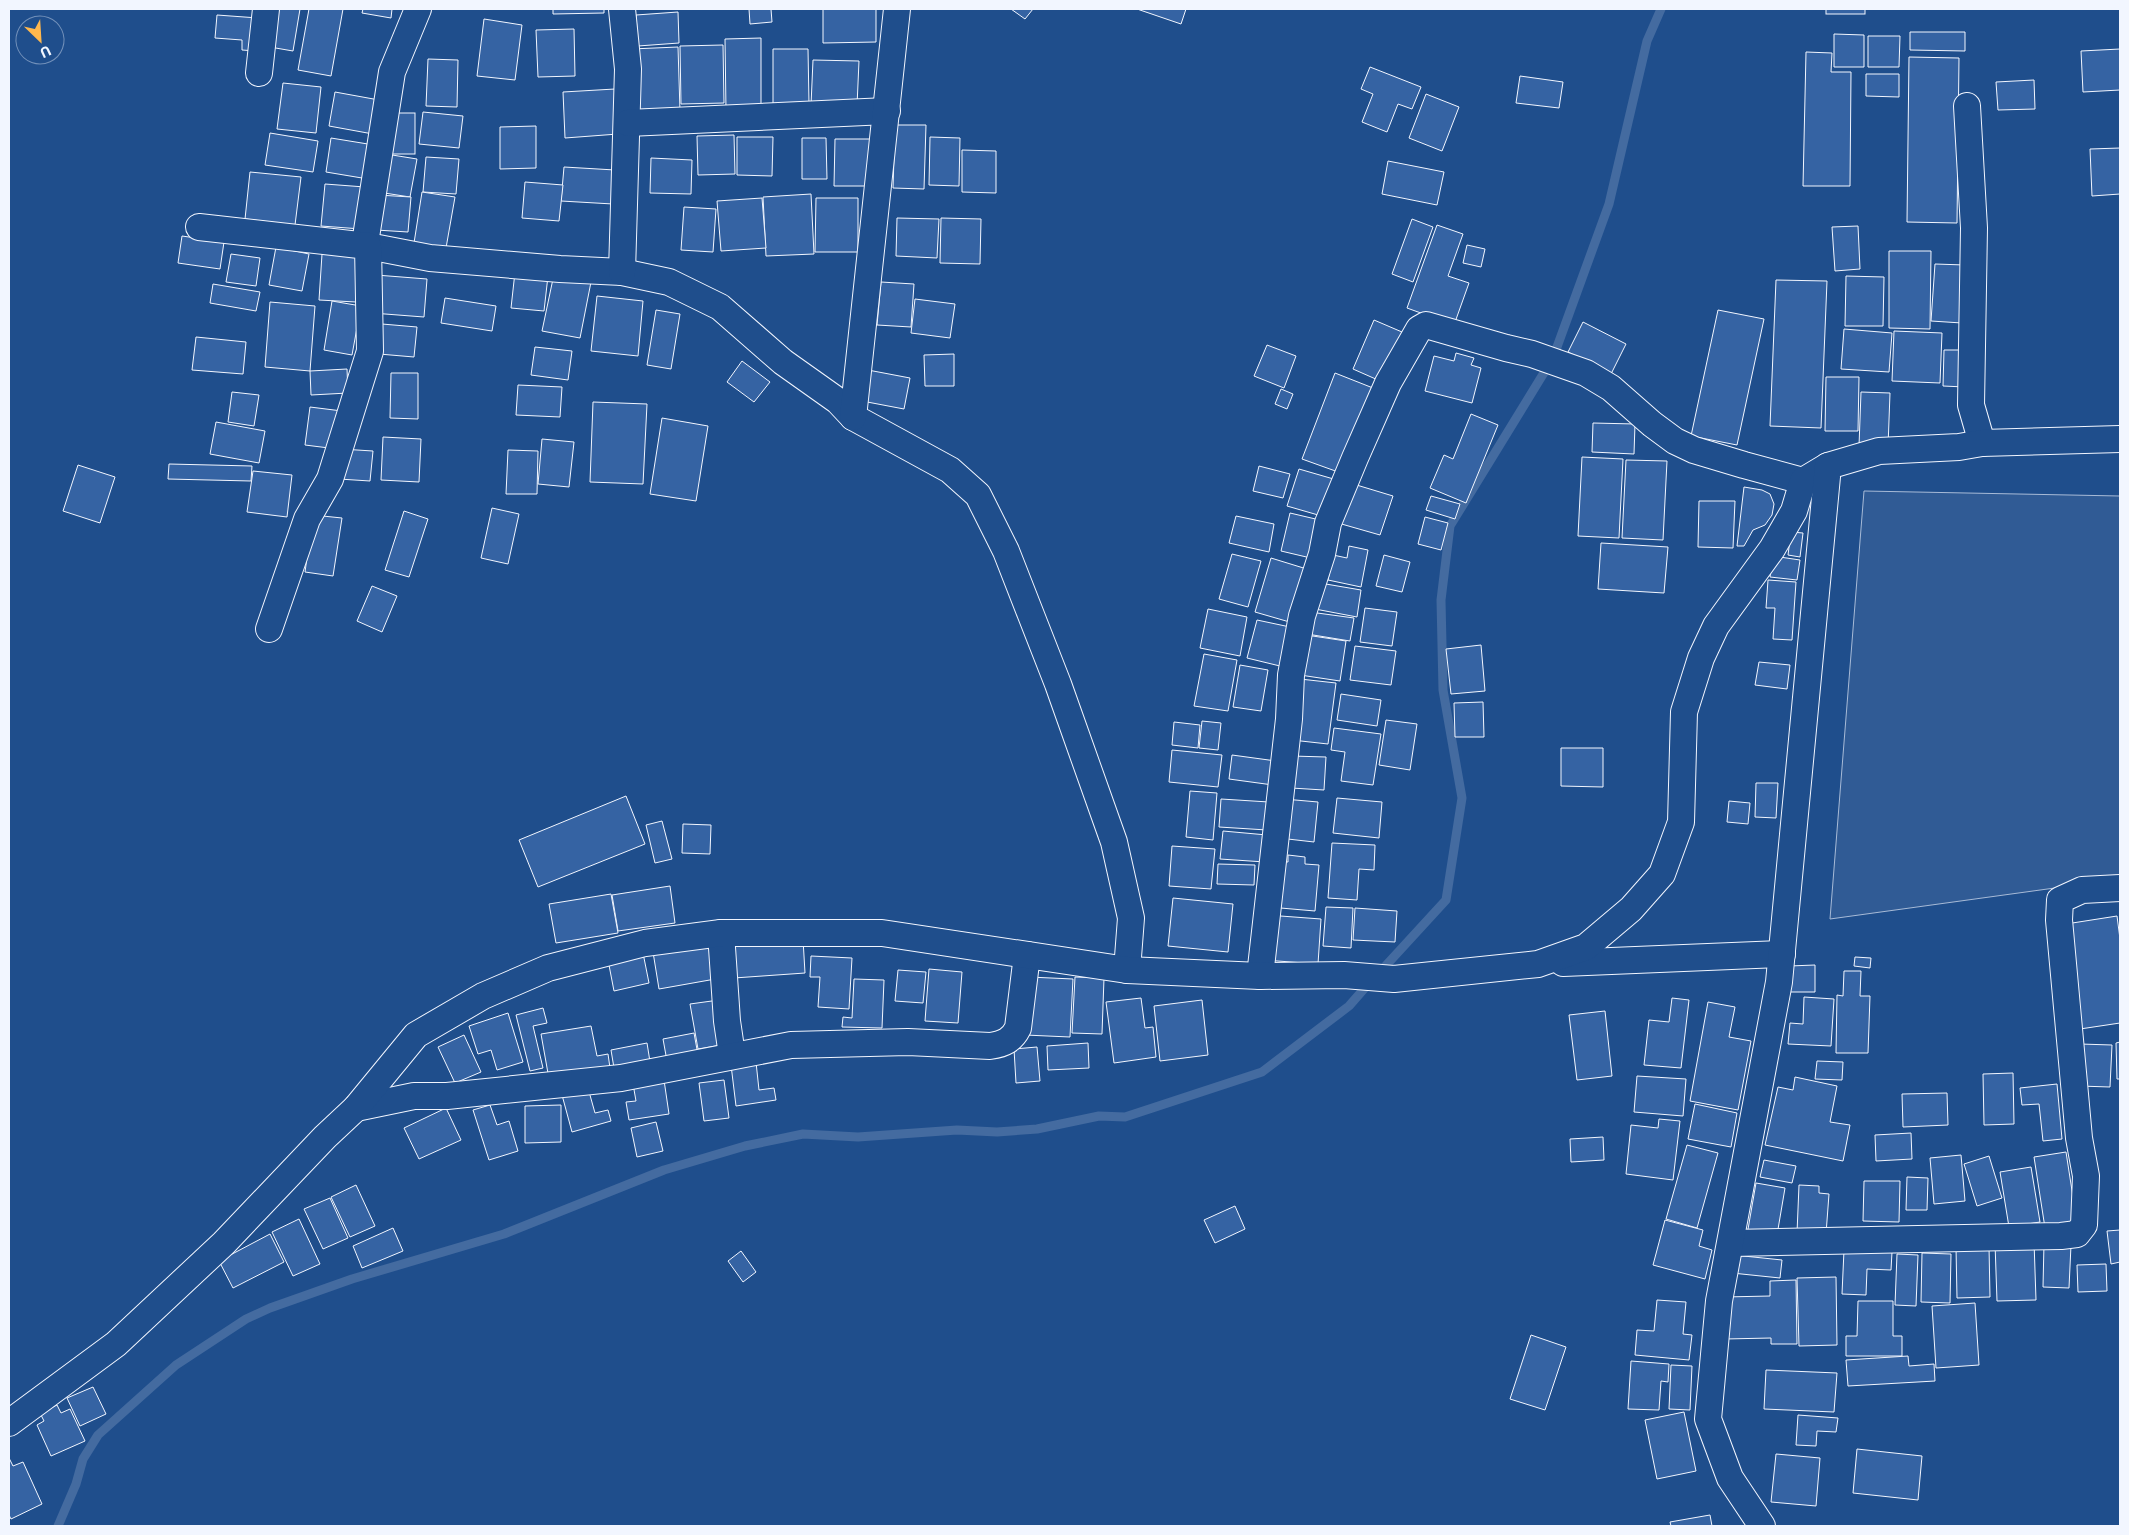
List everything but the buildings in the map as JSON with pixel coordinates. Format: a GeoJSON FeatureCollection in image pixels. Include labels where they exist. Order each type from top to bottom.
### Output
{"type":"FeatureCollection","features":[{"type":"Feature","properties":{"kind":"street"},"geometry":{"type":"LineString","coordinates":[[259,73],[266,9]]}},
{"type":"Feature","properties":{"kind":"street"},"geometry":{"type":"LineString","coordinates":[[269,629],[307,519],[330,479],[370,351],[368,246],[366,237],[392,72],[418,9]]}},
{"type":"Feature","properties":{"kind":"street"},"geometry":{"type":"LineString","coordinates":[[622,9],[628,70],[628,123],[622,272]]}},
{"type":"Feature","properties":{"kind":"street"},"geometry":{"type":"LineString","coordinates":[[853,417],[897,9]]}},
{"type":"Feature","properties":{"kind":"street"},"geometry":{"type":"LineString","coordinates":[[1967,106],[1974,228],[1971,405],[1982,443]]}},
{"type":"Feature","properties":{"kind":"street"},"geometry":{"type":"LineString","coordinates":[[628,123],[887,111]]}},
{"type":"Feature","properties":{"kind":"street"},"geometry":{"type":"LineString","coordinates":[[199,227],[368,246],[430,258],[560,269],[622,272],[668,282],[720,307],[783,362],[838,401],[853,417],[950,470],[978,495],[1006,551],[1058,684],[1114,842],[1131,918],[1127,970]]}},
{"type":"Feature","properties":{"kind":"street"},"geometry":{"type":"LineString","coordinates":[[1260,976],[1289,720],[1291,675],[1302,616],[1322,554],[1328,524],[1354,458],[1388,383],[1418,329],[1426,325],[1532,354],[1586,373],[1611,388],[1652,424],[1675,441],[1694,450],[1744,466],[1803,481]]}},
{"type":"Feature","properties":{"kind":"street"},"geometry":{"type":"LineString","coordinates":[[1538,964],[1586,948],[1631,909],[1662,874],[1681,822],[1684,712],[1701,658],[1716,626],[1772,549],[1789,518],[1803,481],[1828,466],[1879,451],[1959,447],[1982,443],[2120,439]]}},
{"type":"Feature","properties":{"kind":"street"},"geometry":{"type":"LineString","coordinates":[[1762,1526],[1730,1478],[1708,1419],[1719,1301],[1779,982],[1828,466]]}},
{"type":"Feature","properties":{"kind":"street"},"geometry":{"type":"LineString","coordinates":[[1730,1243],[2061,1236],[2076,1234],[2084,1225],[2086,1176],[2079,1138],[2060,939],[2060,900],[2082,890],[2120,888]]}},
{"type":"Feature","properties":{"kind":"street"},"geometry":{"type":"LineString","coordinates":[[9,1423],[116,1344],[224,1243],[325,1137],[356,1108],[416,1035],[483,996],[548,968],[645,943],[721,934],[882,932],[1127,970],[1260,976],[1344,975],[1394,979],[1538,964],[1782,954]]}},
{"type":"Feature","properties":{"kind":"street"},"geometry":{"type":"LineString","coordinates":[[721,934],[727,1021],[732,1056]]}},
{"type":"Feature","properties":{"kind":"street"},"geometry":{"type":"LineString","coordinates":[[356,1108],[414,1096],[447,1096],[621,1078],[791,1045],[908,1042],[990,1046],[1002,1044],[1013,1038],[1018,1028],[1027,955]]}},
{"type":"Feature","properties":{"kind":"shaded area"},"geometry":{"type":"Polygon","coordinates":[[[1864,491],[2120,496],[2120,879],[1830,919],[1864,491]]]}},
{"type":"Feature","properties":{"kind":"waterway"},"geometry":{"type":"LineString","coordinates":[[1379,973],[1446,900],[1462,798],[1443,690],[1441,600],[1450,526],[1553,358],[1609,204],[1647,41],[1661,9]]}},
{"type":"Feature","properties":{"kind":"waterway"},"geometry":{"type":"LineString","coordinates":[[58,1526],[76,1484],[83,1459],[98,1435],[176,1365],[246,1319],[270,1308],[352,1279],[504,1234],[664,1170],[745,1146],[803,1134],[858,1137],[957,1130],[997,1132],[1037,1129],[1099,1116],[1125,1117],[1262,1072],[1349,1006],[1370,982]]}}]}
